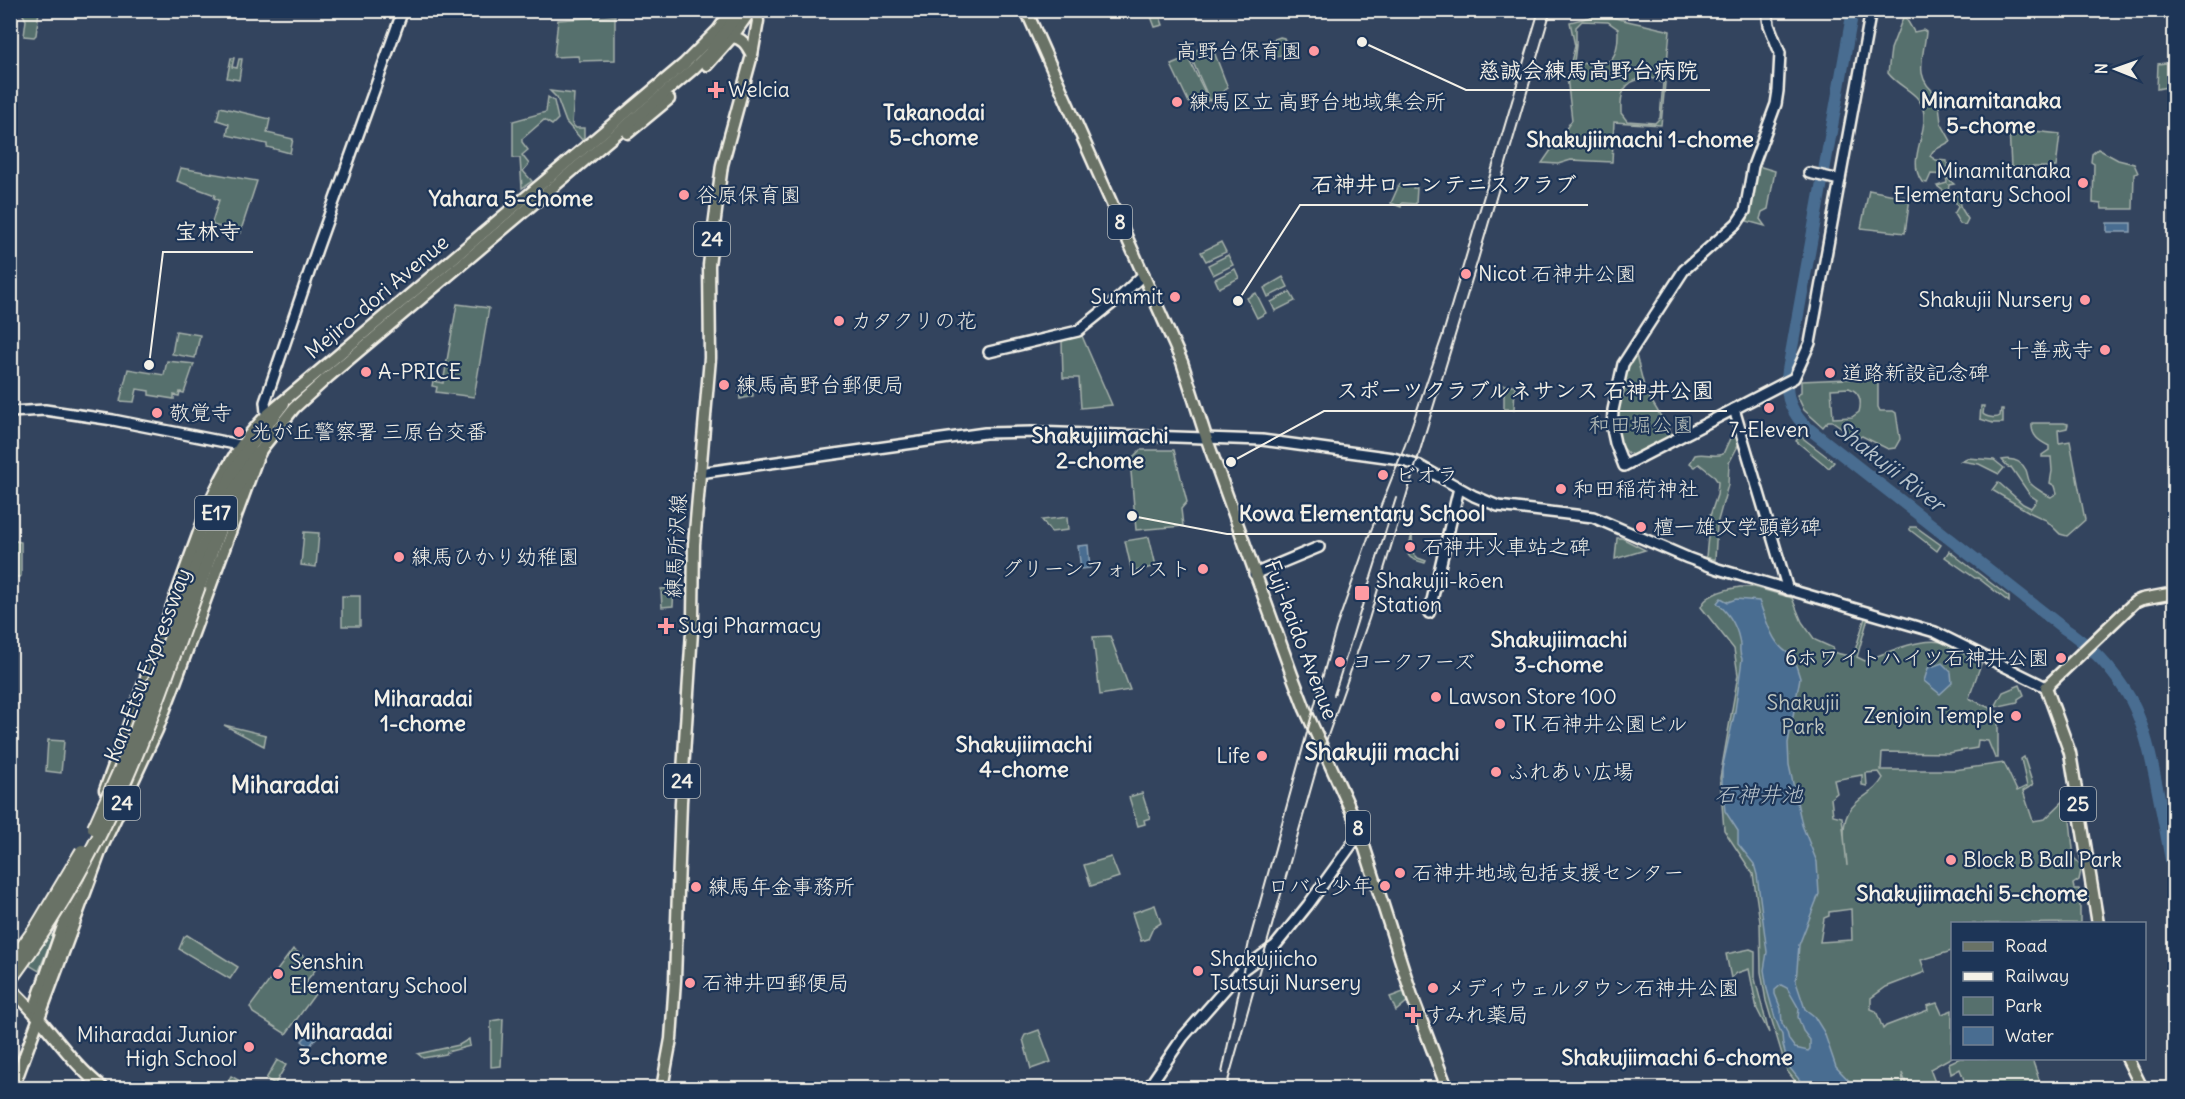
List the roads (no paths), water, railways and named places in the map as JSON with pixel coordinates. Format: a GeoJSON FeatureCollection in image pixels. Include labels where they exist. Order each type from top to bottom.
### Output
{"type":"FeatureCollection","features":[{"type":"Feature","properties":{"kind":"highway","name":"E17"},"geometry":{"type":"LineString","coordinates":[[250,448],[267,419],[283,403]]}},
{"type":"Feature","properties":{"kind":"highway","name":"Kan-Etsu Expressway"},"geometry":{"type":"LineString","coordinates":[[10,964],[61,888],[102,811],[195,585],[246,469],[250,448]]}},
{"type":"Feature","properties":{"kind":"highway","name":"Kan-Etsu Expressway"},"geometry":{"type":"LineString","coordinates":[[10,980],[61,906],[110,816],[136,755],[195,585]]}},
{"type":"Feature","properties":{"kind":"main road","name":"Mejiro-dori Avenue"},"geometry":{"type":"LineString","coordinates":[[283,403],[684,64],[704,46],[732,10]]}},
{"type":"Feature","properties":{"kind":"main road","name":"Mejiro-dori Avenue"},"geometry":{"type":"LineString","coordinates":[[195,585],[210,502],[223,472],[250,448],[266,442],[294,408],[320,384],[693,69],[710,52],[741,10]]}},
{"type":"Feature","properties":{"kind":"main road","name":"24"},"geometry":{"type":"LineString","coordinates":[[546,194],[576,177],[699,74],[732,37],[751,10]]}},
{"type":"Feature","properties":{"kind":"main road","name":"練馬所沢線"},"geometry":{"type":"LineString","coordinates":[[662,1089],[670,1039],[675,980],[681,799],[699,473],[710,358],[709,265],[720,176],[752,55],[758,21],[756,10]]}},
{"type":"Feature","properties":{"kind":"main road","name":"Fuji-kaido Avenue"},"geometry":{"type":"LineString","coordinates":[[1026,10],[1182,362],[1254,574],[1305,709],[1339,782],[1359,833],[1413,999],[1447,1089]]}},
{"type":"Feature","properties":{"kind":"main road"},"geometry":{"type":"LineString","coordinates":[[732,37],[739,38],[746,44],[752,55]]}},
{"type":"Feature","properties":{"kind":"main road","name":"24"},"geometry":{"type":"LineString","coordinates":[[13,1089],[69,912],[101,800],[126,731],[195,585]]}},
{"type":"Feature","properties":{"kind":"main road","name":"24"},"geometry":{"type":"LineString","coordinates":[[10,1074],[36,1015],[102,847],[140,767],[175,683],[195,585]]}},
{"type":"Feature","properties":{"kind":"main road"},"geometry":{"type":"LineString","coordinates":[[2046,687],[2135,602],[2175,593]]}},
{"type":"Feature","properties":{"kind":"main road","name":"25"},"geometry":{"type":"LineString","coordinates":[[2046,687],[2070,753],[2098,922]]}},
{"type":"Feature","properties":{"kind":"main road"},"geometry":{"type":"LineString","coordinates":[[126,731],[129,742],[133,746],[140,749],[150,743]]}},
{"type":"Feature","properties":{"kind":"main road"},"geometry":{"type":"LineString","coordinates":[[118,756],[128,749],[138,753],[140,767]]}},
{"type":"Feature","properties":{"kind":"main road"},"geometry":{"type":"LineString","coordinates":[[10,988],[36,1015],[86,1075],[103,1089]]}},
{"type":"Feature","properties":{"kind":"main road"},"geometry":{"type":"LineString","coordinates":[[2128,1060],[2142,1089]]}},
{"type":"Feature","properties":{"kind":"street"},"geometry":{"type":"LineString","coordinates":[[266,442],[266,402],[317,249],[404,10]]}},
{"type":"Feature","properties":{"kind":"street"},"geometry":{"type":"LineString","coordinates":[[1767,10],[1769,25],[1780,53],[1778,91],[1776,104],[1753,166],[1745,211],[1737,223],[1684,270],[1627,355],[1619,374],[1612,429],[1624,466],[1792,379],[1810,344],[1836,179],[1871,10]]}},
{"type":"Feature","properties":{"kind":"street"},"geometry":{"type":"LineString","coordinates":[[1809,173],[1836,179]]}},
{"type":"Feature","properties":{"kind":"street"},"geometry":{"type":"LineString","coordinates":[[989,352],[1078,331],[1119,298],[1144,274]]}},
{"type":"Feature","properties":{"kind":"street"},"geometry":{"type":"LineString","coordinates":[[1734,409],[1788,590]]}},
{"type":"Feature","properties":{"kind":"street"},"geometry":{"type":"LineString","coordinates":[[10,412],[40,410],[113,420],[250,448]]}},
{"type":"Feature","properties":{"kind":"street"},"geometry":{"type":"LineString","coordinates":[[699,473],[982,433],[1020,432],[1262,440],[1383,455],[1420,466],[1482,500],[1511,509],[1574,513],[1593,517],[1688,558],[1788,590],[1935,632],[2046,687]]}},
{"type":"Feature","properties":{"kind":"street"},"geometry":{"type":"LineString","coordinates":[[1430,613],[1459,488]]}},
{"type":"Feature","properties":{"kind":"street"},"geometry":{"type":"LineString","coordinates":[[1254,574],[1319,547]]}},
{"type":"Feature","properties":{"kind":"street"},"geometry":{"type":"LineString","coordinates":[[1148,1089],[1183,1037],[1241,971],[1275,945],[1308,905],[1359,833]]}},
{"type":"Feature","properties":{"kind":"water"},"geometry":{"type":"Polygon","coordinates":[[[2107,223],[2131,223],[2131,232],[2107,232],[2107,223]]]}},
{"type":"Feature","properties":{"kind":"water"},"geometry":{"type":"Polygon","coordinates":[[[1088,545],[1090,568],[1081,569],[1078,546],[1088,545]]]}},
{"type":"Feature","properties":{"kind":"water","name":"石神井池"},"geometry":{"type":"Polygon","coordinates":[[[1721,598],[1728,602],[1736,599],[1759,601],[1775,640],[1793,656],[1800,678],[1788,743],[1789,765],[1802,825],[1817,862],[1819,894],[1799,945],[1796,982],[1805,1009],[1814,1016],[1824,1032],[1836,1067],[1856,1088],[1806,1088],[1789,1067],[1782,1035],[1767,989],[1764,970],[1767,952],[1757,875],[1754,864],[1738,844],[1738,831],[1725,811],[1722,769],[1735,711],[1742,659],[1735,627],[1717,603],[1721,598]],[[1781,985],[1775,990],[1781,1009],[1782,1023],[1795,1048],[1808,1051],[1810,1040],[1803,1031],[1798,1017],[1799,1009],[1787,988],[1781,985]]]}},
{"type":"Feature","properties":{"kind":"water"},"geometry":{"type":"Polygon","coordinates":[[[1942,663],[1951,672],[1952,683],[1940,694],[1924,681],[1928,668],[1942,663]]]}},
{"type":"Feature","properties":{"kind":"water"},"geometry":{"type":"Polygon","coordinates":[[[316,1024],[323,1029],[309,1047],[302,1041],[316,1024]]]}},
{"type":"Feature","properties":{"kind":"waterway","name":"Shakujii River"},"geometry":{"type":"LineString","coordinates":[[1853,10],[1788,370],[1787,392],[1791,405],[1803,424],[2082,642],[2109,668],[2131,700],[2144,732],[2155,776],[2174,877]]}},
{"type":"Feature","properties":{"kind":"railway"},"geometry":{"type":"LineString","coordinates":[[1222,1073],[1249,942],[1336,628],[1368,538],[1405,445],[1442,337],[1539,10]]}},
{"type":"Feature","properties":{"kind":"railway"},"geometry":{"type":"LineString","coordinates":[[1226,1088],[1317,767],[1369,619],[1551,10]]}},
{"type":"Feature","properties":{"kind":"railway"},"geometry":{"type":"LineString","coordinates":[[1334,695],[1396,498]]}},
{"type":"Feature","properties":{"kind":"place","name":"慈誠会練馬高野台病院"},"geometry":{"type":"Point","coordinates":[1362,42]}},
{"type":"Feature","properties":{"kind":"place","name":"高野台保育園"},"geometry":{"type":"Point","coordinates":[1314,51]}},
{"type":"Feature","properties":{"kind":"place","name":"Welcia"},"geometry":{"type":"Point","coordinates":[716,90]}},
{"type":"Feature","properties":{"kind":"place","name":"練馬区立 高野台地域集会所"},"geometry":{"type":"Point","coordinates":[1177,102]}},
{"type":"Feature","properties":{"kind":"place","name":"Minamitanaka Elementary School"},"geometry":{"type":"Point","coordinates":[2083,183]}},
{"type":"Feature","properties":{"kind":"place","name":"谷原保育園"},"geometry":{"type":"Point","coordinates":[684,195]}},
{"type":"Feature","properties":{"kind":"place","name":"Nicot 石神井公園"},"geometry":{"type":"Point","coordinates":[1466,274]}},
{"type":"Feature","properties":{"kind":"place","name":"Summit"},"geometry":{"type":"Point","coordinates":[1175,297]}},
{"type":"Feature","properties":{"kind":"place","name":"Shakujii Nursery"},"geometry":{"type":"Point","coordinates":[2085,300]}},
{"type":"Feature","properties":{"kind":"place","name":"石神井ローンテニスクラブ"},"geometry":{"type":"Point","coordinates":[1238,301]}},
{"type":"Feature","properties":{"kind":"place","name":"カタクリの花"},"geometry":{"type":"Point","coordinates":[839,321]}},
{"type":"Feature","properties":{"kind":"place","name":"十善戒寺"},"geometry":{"type":"Point","coordinates":[2105,350]}},
{"type":"Feature","properties":{"kind":"place","name":"宝林寺"},"geometry":{"type":"Point","coordinates":[149,365]}},
{"type":"Feature","properties":{"kind":"place","name":"A-PRICE"},"geometry":{"type":"Point","coordinates":[366,372]}},
{"type":"Feature","properties":{"kind":"place","name":"道路新設記念碑"},"geometry":{"type":"Point","coordinates":[1830,373]}},
{"type":"Feature","properties":{"kind":"place","name":"練馬高野台郵便局"},"geometry":{"type":"Point","coordinates":[724,385]}},
{"type":"Feature","properties":{"kind":"place","name":"7-Eleven"},"geometry":{"type":"Point","coordinates":[1769,408]}},
{"type":"Feature","properties":{"kind":"place","name":"敬覚寺"},"geometry":{"type":"Point","coordinates":[157,413]}},
{"type":"Feature","properties":{"kind":"place","name":"光が丘警察署 三原台交番"},"geometry":{"type":"Point","coordinates":[239,432]}},
{"type":"Feature","properties":{"kind":"place","name":"スポーツクラブルネサンス 石神井公園"},"geometry":{"type":"Point","coordinates":[1231,462]}},
{"type":"Feature","properties":{"kind":"place","name":"ビオラ"},"geometry":{"type":"Point","coordinates":[1383,475]}},
{"type":"Feature","properties":{"kind":"place","name":"和田稲荷神社"},"geometry":{"type":"Point","coordinates":[1561,489]}},
{"type":"Feature","properties":{"kind":"place","name":"Kowa Elementary School"},"geometry":{"type":"Point","coordinates":[1132,516]}},
{"type":"Feature","properties":{"kind":"place","name":"檀一雄文学顕彰碑"},"geometry":{"type":"Point","coordinates":[1641,527]}},
{"type":"Feature","properties":{"kind":"place","name":"石神井火車站之碑"},"geometry":{"type":"Point","coordinates":[1410,547]}},
{"type":"Feature","properties":{"kind":"place","name":"練馬ひかり幼稚園"},"geometry":{"type":"Point","coordinates":[399,557]}},
{"type":"Feature","properties":{"kind":"place","name":"グリーンフォレスト"},"geometry":{"type":"Point","coordinates":[1203,569]}},
{"type":"Feature","properties":{"kind":"place","name":"Shakujii-kōen Station"},"geometry":{"type":"Point","coordinates":[1362,593]}},
{"type":"Feature","properties":{"kind":"place","name":"Sugi Pharmacy"},"geometry":{"type":"Point","coordinates":[666,626]}},
{"type":"Feature","properties":{"kind":"place","name":"6ホワイトハイツ石神井公園"},"geometry":{"type":"Point","coordinates":[2061,658]}},
{"type":"Feature","properties":{"kind":"place","name":"ヨークフーズ"},"geometry":{"type":"Point","coordinates":[1340,662]}},
{"type":"Feature","properties":{"kind":"place","name":"Lawson Store 100"},"geometry":{"type":"Point","coordinates":[1436,697]}},
{"type":"Feature","properties":{"kind":"place","name":"Zenjoin Temple"},"geometry":{"type":"Point","coordinates":[2016,716]}},
{"type":"Feature","properties":{"kind":"place","name":"TK 石神井公園ビル"},"geometry":{"type":"Point","coordinates":[1500,724]}},
{"type":"Feature","properties":{"kind":"place","name":"Life"},"geometry":{"type":"Point","coordinates":[1262,756]}},
{"type":"Feature","properties":{"kind":"place","name":"ふれあい広場"},"geometry":{"type":"Point","coordinates":[1496,772]}},
{"type":"Feature","properties":{"kind":"place","name":"Block B Ball Park"},"geometry":{"type":"Point","coordinates":[1951,860]}},
{"type":"Feature","properties":{"kind":"place","name":"石神井地域包括支援センター"},"geometry":{"type":"Point","coordinates":[1400,873]}},
{"type":"Feature","properties":{"kind":"place","name":"ロバと少年"},"geometry":{"type":"Point","coordinates":[1385,886]}},
{"type":"Feature","properties":{"kind":"place","name":"練馬年金事務所"},"geometry":{"type":"Point","coordinates":[696,887]}},
{"type":"Feature","properties":{"kind":"place","name":"Shakujiicho Tsutsuji Nursery"},"geometry":{"type":"Point","coordinates":[1198,971]}},
{"type":"Feature","properties":{"kind":"place","name":"Senshin Elementary School"},"geometry":{"type":"Point","coordinates":[278,974]}},
{"type":"Feature","properties":{"kind":"place","name":"石神井四郵便局"},"geometry":{"type":"Point","coordinates":[690,983]}},
{"type":"Feature","properties":{"kind":"place","name":"メディウェルタウン石神井公園"},"geometry":{"type":"Point","coordinates":[1433,988]}},
{"type":"Feature","properties":{"kind":"place","name":"すみれ薬局"},"geometry":{"type":"Point","coordinates":[1413,1015]}},
{"type":"Feature","properties":{"kind":"place","name":"Miharadai Junior High School"},"geometry":{"type":"Point","coordinates":[249,1047]}},
{"type":"Feature","properties":{"kind":"district","name":"Minamitanaka 5-chome"},"geometry":{"type":"Point","coordinates":[1991,112]}},
{"type":"Feature","properties":{"kind":"district","name":"Takanodai 5-chome"},"geometry":{"type":"Point","coordinates":[934,124]}},
{"type":"Feature","properties":{"kind":"district","name":"Shakujiimachi 1-chome"},"geometry":{"type":"Point","coordinates":[1640,139]}},
{"type":"Feature","properties":{"kind":"district","name":"Yahara 5-chome"},"geometry":{"type":"Point","coordinates":[511,198]}},
{"type":"Feature","properties":{"kind":"district","name":"Shakujiimachi 2-chome"},"geometry":{"type":"Point","coordinates":[1100,448]}},
{"type":"Feature","properties":{"kind":"district","name":"Shakujiimachi 3-chome"},"geometry":{"type":"Point","coordinates":[1559,652]}},
{"type":"Feature","properties":{"kind":"district","name":"Miharadai 1-chome"},"geometry":{"type":"Point","coordinates":[423,710]}},
{"type":"Feature","properties":{"kind":"district","name":"Shakujii machi"},"geometry":{"type":"Point","coordinates":[1382,752]}},
{"type":"Feature","properties":{"kind":"district","name":"Shakujiimachi 4-chome"},"geometry":{"type":"Point","coordinates":[1024,756]}},
{"type":"Feature","properties":{"kind":"district","name":"Miharadai"},"geometry":{"type":"Point","coordinates":[285,785]}},
{"type":"Feature","properties":{"kind":"district","name":"Shakujiimachi 5-chome"},"geometry":{"type":"Point","coordinates":[1972,893]}},
{"type":"Feature","properties":{"kind":"district","name":"Miharadai 3-chome"},"geometry":{"type":"Point","coordinates":[343,1044]}},
{"type":"Feature","properties":{"kind":"district","name":"Shakujiimachi 6-chome"},"geometry":{"type":"Point","coordinates":[1677,1057]}},
{"type":"Feature","properties":{"kind":"park label","name":"和田堀公園"},"geometry":{"type":"Point","coordinates":[1641,425]}},
{"type":"Feature","properties":{"kind":"park label","name":"Shakujii Park"},"geometry":{"type":"Point","coordinates":[1803,715]}}]}
